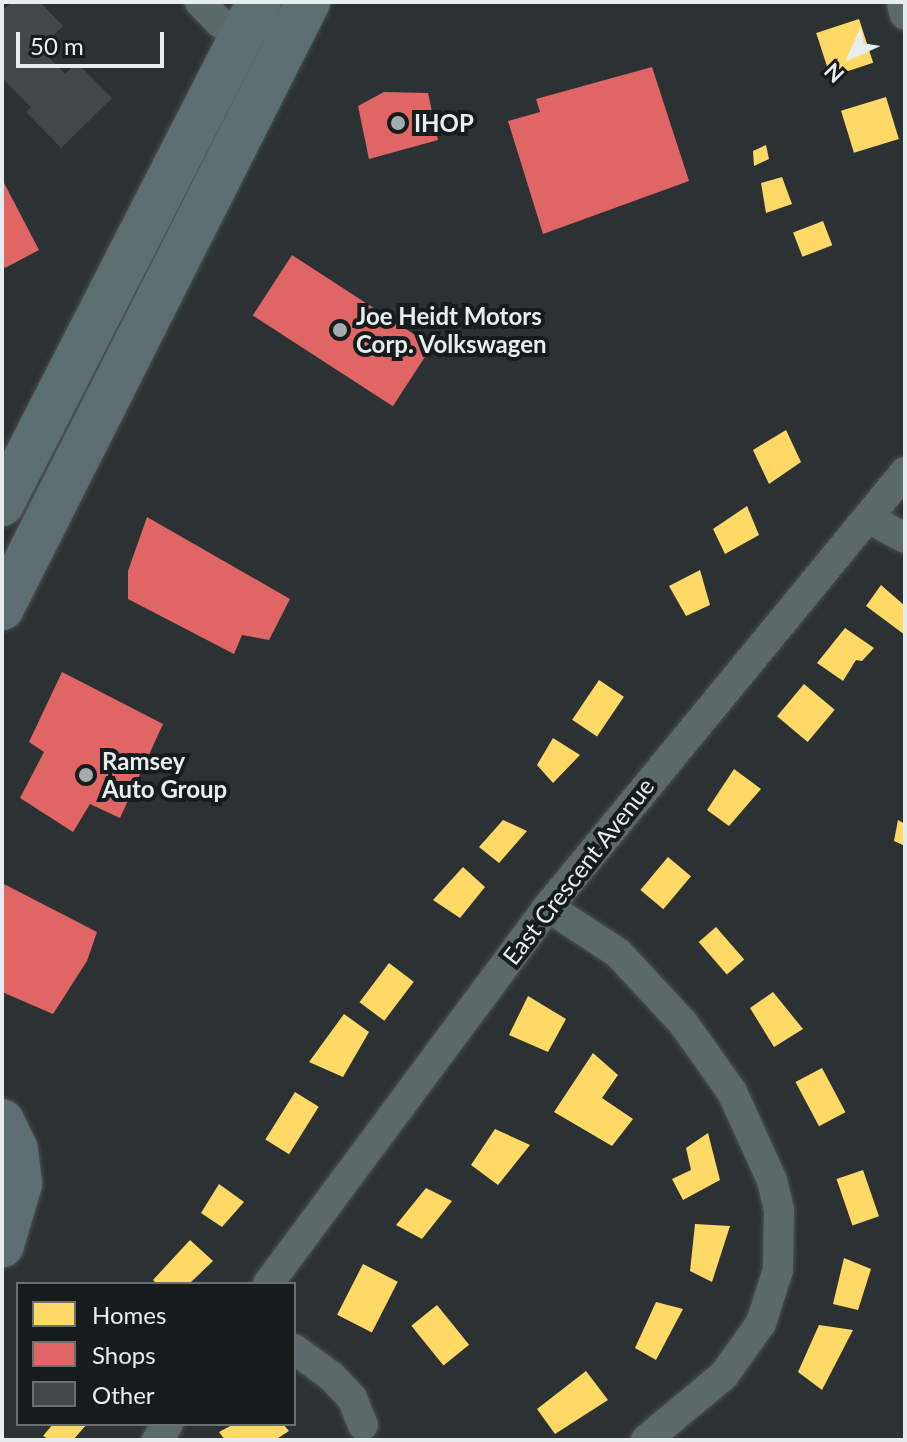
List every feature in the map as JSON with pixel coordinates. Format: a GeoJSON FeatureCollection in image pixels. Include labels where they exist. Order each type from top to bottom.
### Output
{"type":"FeatureCollection","features":[{"type":"Feature","properties":{"kind":"highway"},"geometry":{"type":"LineString","coordinates":[[2,608],[308,2]]}},
{"type":"Feature","properties":{"kind":"highway"},"geometry":{"type":"LineString","coordinates":[[2,504],[251,18]]}},
{"type":"Feature","properties":{"kind":"highway"},"geometry":{"type":"LineString","coordinates":[[2,1121],[16,1150],[20,1184],[2,1245]]}},
{"type":"Feature","properties":{"kind":"street"},"geometry":{"type":"LineString","coordinates":[[200,2],[219,22],[251,18]]}},
{"type":"Feature","properties":{"kind":"street","name":"East Crescent Avenue"},"geometry":{"type":"LineString","coordinates":[[269,1282],[548,907],[905,472]]}},
{"type":"Feature","properties":{"kind":"street"},"geometry":{"type":"LineString","coordinates":[[868,518],[905,538]]}},
{"type":"Feature","properties":{"kind":"street"},"geometry":{"type":"LineString","coordinates":[[548,907],[618,953],[683,1023],[732,1092],[772,1180],[779,1210],[778,1270],[761,1323],[724,1375],[646,1440]]}},
{"type":"Feature","properties":{"kind":"street"},"geometry":{"type":"LineString","coordinates":[[296,1351],[352,1398],[363,1425]]}},
{"type":"Feature","properties":{"kind":"building: Homes"},"geometry":{"type":"Polygon","coordinates":[[[859,19],[873,63],[830,77],[816,33],[859,19]]]}},
{"type":"Feature","properties":{"kind":"building: Homes"},"geometry":{"type":"Polygon","coordinates":[[[886,97],[899,139],[854,153],[841,111],[886,97]]]}},
{"type":"Feature","properties":{"kind":"building: Homes"},"geometry":{"type":"Polygon","coordinates":[[[766,145],[769,159],[754,166],[753,151],[766,145]]]}},
{"type":"Feature","properties":{"kind":"building: Homes"},"geometry":{"type":"Polygon","coordinates":[[[782,177],[792,204],[766,213],[761,183],[782,177]]]}},
{"type":"Feature","properties":{"kind":"building: Homes"},"geometry":{"type":"Polygon","coordinates":[[[823,221],[832,245],[802,257],[793,232],[823,221]]]}},
{"type":"Feature","properties":{"kind":"building: Homes"},"geometry":{"type":"Polygon","coordinates":[[[786,430],[801,462],[769,484],[753,450],[786,430]]]}},
{"type":"Feature","properties":{"kind":"building: Homes"},"geometry":{"type":"Polygon","coordinates":[[[747,506],[759,535],[725,554],[713,529],[747,506]]]}},
{"type":"Feature","properties":{"kind":"building: Homes"},"geometry":{"type":"Polygon","coordinates":[[[700,570],[710,605],[686,616],[669,586],[700,570]]]}},
{"type":"Feature","properties":{"kind":"building: Homes"},"geometry":{"type":"Polygon","coordinates":[[[881,585],[905,606],[905,635],[866,606],[881,585]]]}},
{"type":"Feature","properties":{"kind":"building: Homes"},"geometry":{"type":"Polygon","coordinates":[[[845,628],[874,648],[862,661],[856,660],[843,681],[817,663],[845,628]]]}},
{"type":"Feature","properties":{"kind":"building: Homes"},"geometry":{"type":"Polygon","coordinates":[[[599,680],[624,697],[597,737],[572,720],[599,680]]]}},
{"type":"Feature","properties":{"kind":"building: Homes"},"geometry":{"type":"Polygon","coordinates":[[[804,684],[835,710],[808,742],[777,716],[804,684]]]}},
{"type":"Feature","properties":{"kind":"building: Homes"},"geometry":{"type":"Polygon","coordinates":[[[553,738],[580,755],[553,783],[537,765],[553,738]]]}},
{"type":"Feature","properties":{"kind":"building: Homes"},"geometry":{"type":"Polygon","coordinates":[[[734,769],[761,789],[729,826],[707,810],[734,769]]]}},
{"type":"Feature","properties":{"kind":"building: Homes"},"geometry":{"type":"Polygon","coordinates":[[[503,820],[527,831],[499,863],[479,847],[503,820]]]}},
{"type":"Feature","properties":{"kind":"building: Homes"},"geometry":{"type":"Polygon","coordinates":[[[898,820],[905,824],[905,846],[894,841],[898,820]]]}},
{"type":"Feature","properties":{"kind":"building: Homes"},"geometry":{"type":"Polygon","coordinates":[[[668,857],[691,876],[663,909],[640,890],[668,857]]]}},
{"type":"Feature","properties":{"kind":"building: Homes"},"geometry":{"type":"Polygon","coordinates":[[[463,867],[485,887],[460,918],[433,900],[463,867]]]}},
{"type":"Feature","properties":{"kind":"building: Homes"},"geometry":{"type":"Polygon","coordinates":[[[716,927],[744,959],[727,975],[699,942],[716,927]]]}},
{"type":"Feature","properties":{"kind":"building: Homes"},"geometry":{"type":"Polygon","coordinates":[[[389,963],[414,982],[384,1021],[360,1002],[389,963]]]}},
{"type":"Feature","properties":{"kind":"building: Homes"},"geometry":{"type":"Polygon","coordinates":[[[773,992],[803,1029],[774,1047],[750,1008],[773,992]]]}},
{"type":"Feature","properties":{"kind":"building: Homes"},"geometry":{"type":"Polygon","coordinates":[[[528,996],[566,1019],[548,1052],[509,1035],[528,996]]]}},
{"type":"Feature","properties":{"kind":"building: Homes"},"geometry":{"type":"Polygon","coordinates":[[[344,1014],[369,1032],[343,1077],[309,1062],[344,1014]]]}},
{"type":"Feature","properties":{"kind":"building: Homes"},"geometry":{"type":"Polygon","coordinates":[[[593,1053],[618,1075],[602,1098],[633,1119],[612,1146],[554,1112],[593,1053]]]}},
{"type":"Feature","properties":{"kind":"building: Homes"},"geometry":{"type":"Polygon","coordinates":[[[822,1068],[845,1112],[819,1126],[796,1082],[822,1068]]]}},
{"type":"Feature","properties":{"kind":"building: Homes"},"geometry":{"type":"Polygon","coordinates":[[[295,1092],[319,1107],[289,1154],[265,1139],[295,1092]]]}},
{"type":"Feature","properties":{"kind":"building: Homes"},"geometry":{"type":"Polygon","coordinates":[[[495,1129],[530,1145],[498,1185],[471,1165],[495,1129]]]}},
{"type":"Feature","properties":{"kind":"building: Homes"},"geometry":{"type":"Polygon","coordinates":[[[708,1133],[720,1180],[683,1200],[672,1179],[691,1170],[686,1148],[708,1133]]]}},
{"type":"Feature","properties":{"kind":"building: Homes"},"geometry":{"type":"Polygon","coordinates":[[[863,1170],[879,1216],[852,1225],[837,1179],[863,1170]]]}},
{"type":"Feature","properties":{"kind":"building: Homes"},"geometry":{"type":"Polygon","coordinates":[[[219,1184],[244,1202],[222,1227],[201,1213],[219,1184]]]}},
{"type":"Feature","properties":{"kind":"building: Homes"},"geometry":{"type":"Polygon","coordinates":[[[426,1188],[452,1201],[422,1239],[396,1225],[426,1188]]]}},
{"type":"Feature","properties":{"kind":"building: Homes"},"geometry":{"type":"Polygon","coordinates":[[[695,1224],[730,1226],[712,1282],[690,1271],[695,1224]]]}},
{"type":"Feature","properties":{"kind":"building: Homes"},"geometry":{"type":"Polygon","coordinates":[[[190,1240],[213,1261],[191,1282],[153,1280],[190,1240]]]}},
{"type":"Feature","properties":{"kind":"building: Homes"},"geometry":{"type":"Polygon","coordinates":[[[844,1258],[871,1269],[858,1310],[833,1304],[844,1258]]]}},
{"type":"Feature","properties":{"kind":"building: Homes"},"geometry":{"type":"Polygon","coordinates":[[[363,1264],[398,1282],[372,1332],[337,1315],[363,1264]]]}},
{"type":"Feature","properties":{"kind":"building: Homes"},"geometry":{"type":"Polygon","coordinates":[[[656,1302],[683,1309],[656,1360],[635,1348],[656,1302]]]}},
{"type":"Feature","properties":{"kind":"building: Homes"},"geometry":{"type":"Polygon","coordinates":[[[437,1305],[469,1345],[443,1365],[411,1326],[437,1305]]]}},
{"type":"Feature","properties":{"kind":"building: Homes"},"geometry":{"type":"Polygon","coordinates":[[[819,1325],[853,1330],[822,1390],[798,1372],[819,1325]]]}},
{"type":"Feature","properties":{"kind":"building: Homes"},"geometry":{"type":"Polygon","coordinates":[[[586,1371],[608,1400],[555,1434],[537,1409],[586,1371]]]}},
{"type":"Feature","properties":{"kind":"building: Homes"},"geometry":{"type":"Polygon","coordinates":[[[51,1426],[85,1426],[73,1440],[50,1440],[43,1436],[51,1426]]]}},
{"type":"Feature","properties":{"kind":"building: Homes"},"geometry":{"type":"Polygon","coordinates":[[[230,1426],[285,1426],[289,1431],[275,1440],[225,1440],[219,1432],[230,1426]]]}},
{"type":"Feature","properties":{"kind":"building: Shops"},"geometry":{"type":"Polygon","coordinates":[[[652,67],[689,181],[543,234],[508,121],[540,112],[536,99],[652,67]]]}},
{"type":"Feature","properties":{"kind":"building: Shops","name":"IHOP"},"geometry":{"type":"Polygon","coordinates":[[[384,92],[428,93],[438,140],[369,159],[358,106],[384,92]]]}},
{"type":"Feature","properties":{"kind":"building: Shops"},"geometry":{"type":"Polygon","coordinates":[[[2,179],[39,250],[5,268],[2,262],[2,179]]]}},
{"type":"Feature","properties":{"kind":"building: Shops","name":"Joe Heidt Motors Corp. Volkswagen"},"geometry":{"type":"Polygon","coordinates":[[[292,255],[432,346],[393,406],[253,315],[292,255]]]}},
{"type":"Feature","properties":{"kind":"building: Shops"},"geometry":{"type":"Polygon","coordinates":[[[147,517],[290,599],[269,640],[242,635],[234,654],[128,599],[128,571],[147,517]]]}},
{"type":"Feature","properties":{"kind":"building: Shops","name":"Ramsey Auto Group"},"geometry":{"type":"Polygon","coordinates":[[[62,672],[163,724],[120,818],[90,804],[73,832],[20,798],[44,752],[29,742],[62,672]]]}},
{"type":"Feature","properties":{"kind":"building: Shops"},"geometry":{"type":"Polygon","coordinates":[[[2,883],[97,932],[87,961],[53,1014],[2,992],[2,883]]]}},
{"type":"Feature","properties":{"kind":"building: Other"},"geometry":{"type":"Polygon","coordinates":[[[12,2],[40,2],[63,26],[40,48],[65,74],[77,63],[112,98],[61,148],[26,112],[31,107],[2,78],[2,11],[12,2]]]}},
{"type":"Feature","properties":{"kind":"place","name":"IHOP"},"geometry":{"type":"Point","coordinates":[398,123]}},
{"type":"Feature","properties":{"kind":"place","name":"Joe Heidt Motors Corp. Volkswagen"},"geometry":{"type":"Point","coordinates":[340,330]}},
{"type":"Feature","properties":{"kind":"place","name":"Ramsey Auto Group"},"geometry":{"type":"Point","coordinates":[86,775]}}]}
